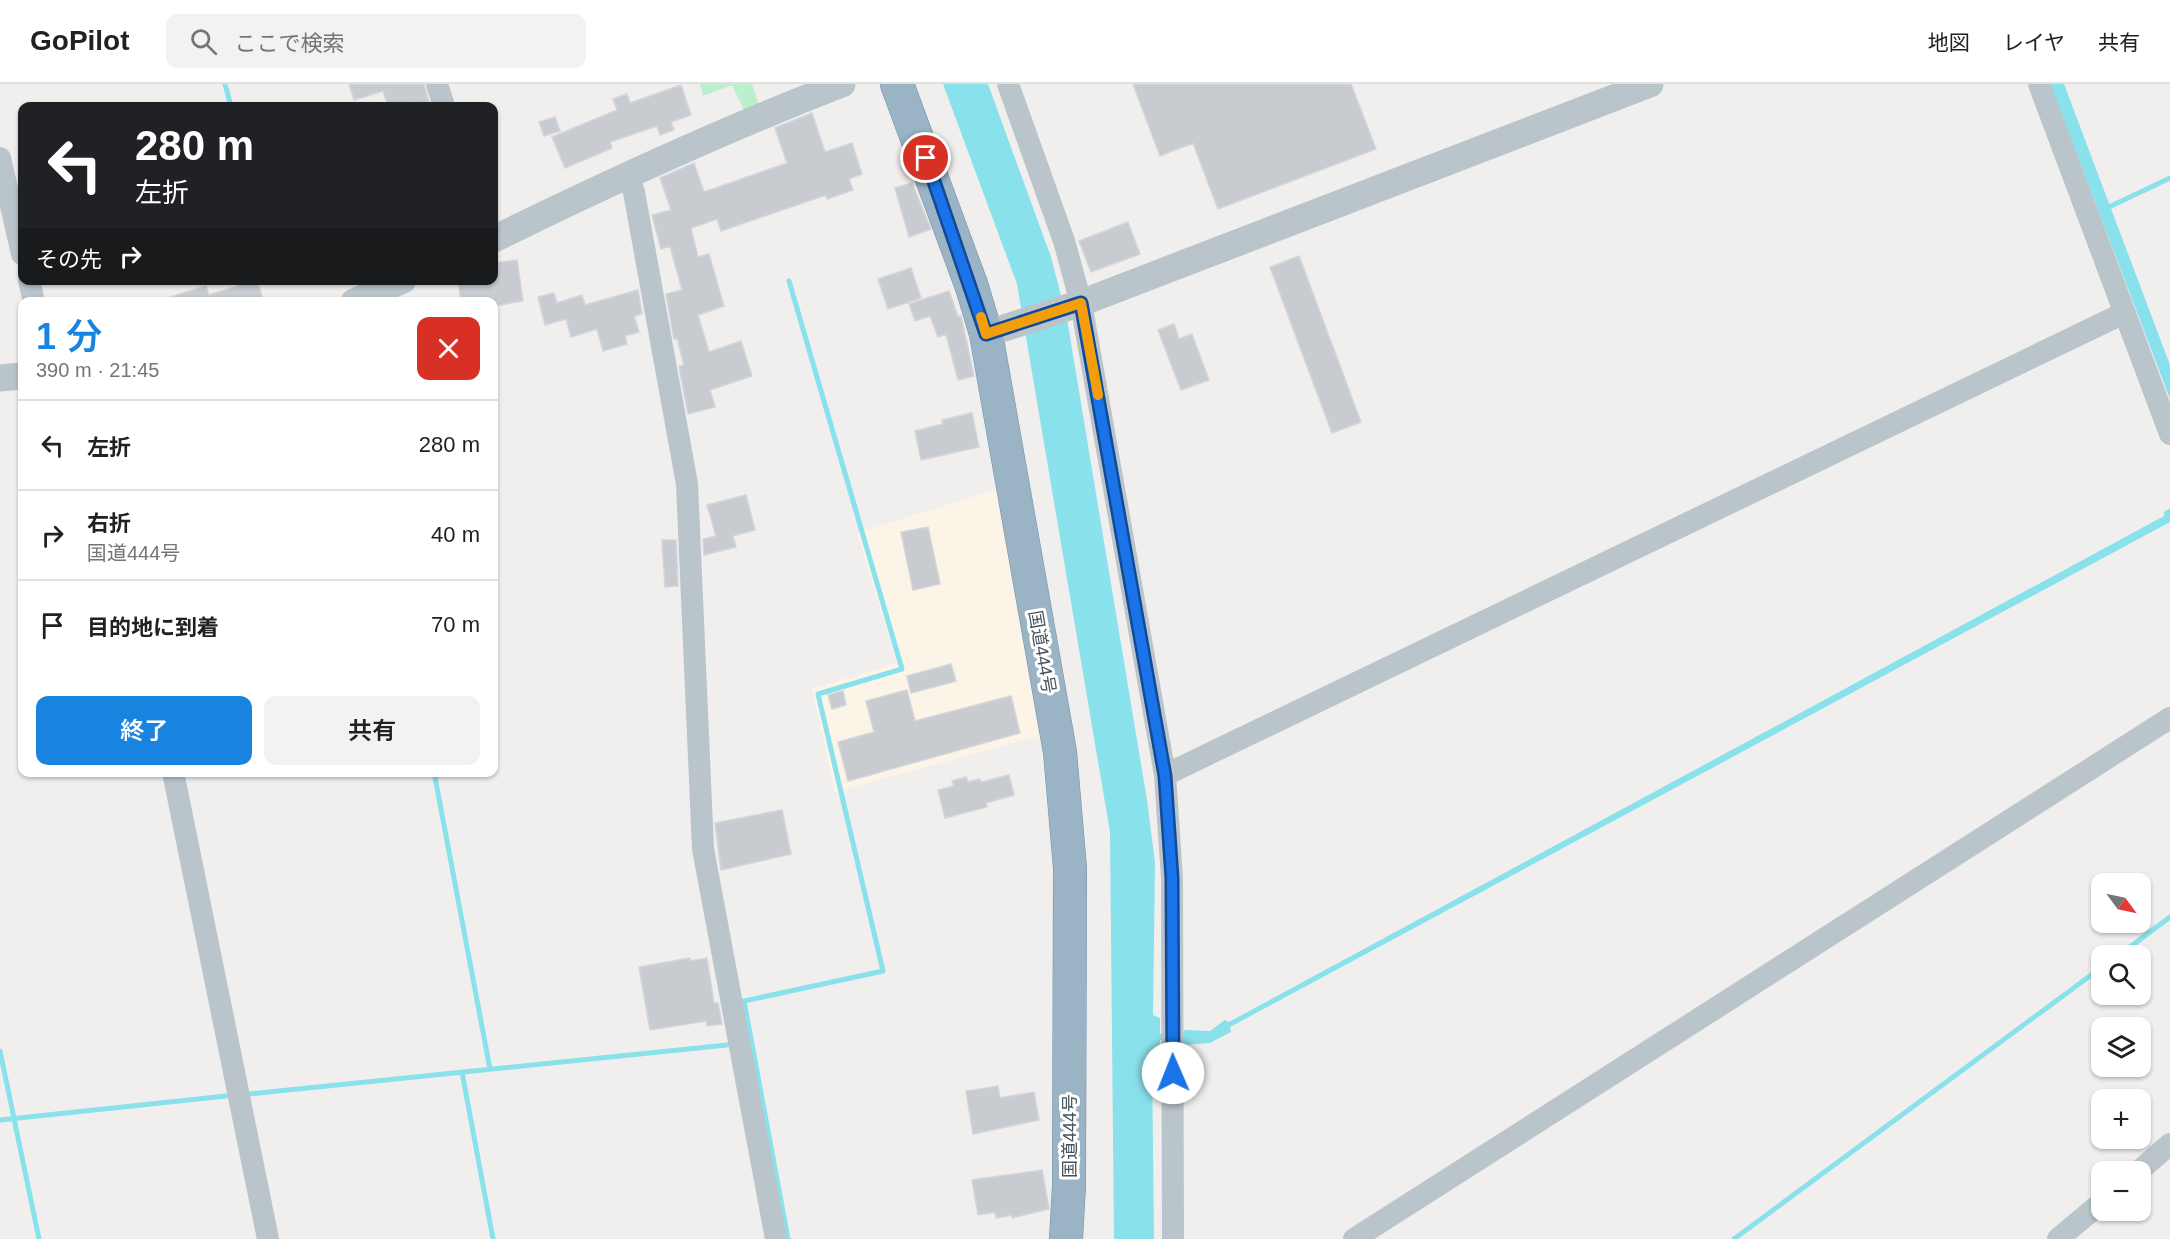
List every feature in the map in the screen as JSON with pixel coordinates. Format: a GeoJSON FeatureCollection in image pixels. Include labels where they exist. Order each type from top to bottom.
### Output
{"type":"FeatureCollection","features":[{"type":"Feature","properties":{"kind":"highway","name":"国道444号"},"geometry":{"type":"LineString","coordinates":[[897,84],[972,287],[1000,330],[1060,752],[1070,868],[1070,1186],[1066,1239]]}},
{"type":"Feature","properties":{"kind":"street"},"geometry":{"type":"LineString","coordinates":[[437,84],[443,102]]}},
{"type":"Feature","properties":{"kind":"street"},"geometry":{"type":"LineString","coordinates":[[498,237],[627,173],[763,114],[842,84]]}},
{"type":"Feature","properties":{"kind":"street"},"geometry":{"type":"LineString","coordinates":[[1008,84],[1064,241],[1165,776],[1172,878],[1173,1239]]}},
{"type":"Feature","properties":{"kind":"street"},"geometry":{"type":"LineString","coordinates":[[1000,330],[1076,304],[1650,84]]}},
{"type":"Feature","properties":{"kind":"street"},"geometry":{"type":"LineString","coordinates":[[2039,84],[2170,434]]}},
{"type":"Feature","properties":{"kind":"street"},"geometry":{"type":"LineString","coordinates":[[0,158],[18,237]]}},
{"type":"Feature","properties":{"kind":"street"},"geometry":{"type":"LineString","coordinates":[[627,173],[634,192],[687,484],[703,849],[776,1239]]}},
{"type":"Feature","properties":{"kind":"street"},"geometry":{"type":"LineString","coordinates":[[365,297],[392,285]]}},
{"type":"Feature","properties":{"kind":"street"},"geometry":{"type":"LineString","coordinates":[[1165,776],[2124,314]]}},
{"type":"Feature","properties":{"kind":"street"},"geometry":{"type":"LineString","coordinates":[[0,378],[18,376]]}},
{"type":"Feature","properties":{"kind":"street"},"geometry":{"type":"LineString","coordinates":[[1354,1239],[2170,718]]}},
{"type":"Feature","properties":{"kind":"street"},"geometry":{"type":"LineString","coordinates":[[174,777],[268,1239]]}},
{"type":"Feature","properties":{"kind":"street"},"geometry":{"type":"LineString","coordinates":[[2151,1161],[2170,1144]]}},
{"type":"Feature","properties":{"kind":"street"},"geometry":{"type":"LineString","coordinates":[[2058,1239],[2091,1211]]}},
{"type":"Feature","properties":{"kind":"shaded area"},"geometry":{"type":"Polygon","coordinates":[[[998,489],[1039,736],[835,792],[812,689],[897,663],[857,533],[998,489]]]}},
{"type":"Feature","properties":{"kind":"green space"},"geometry":{"type":"Polygon","coordinates":[[[700,84],[752,84],[759,105],[744,110],[732,85],[703,96],[700,84]]]}},
{"type":"Feature","properties":{"kind":"water"},"geometry":{"type":"Polygon","coordinates":[[[943,84],[988,84],[1051,257],[1067,319],[1147,800],[1155,863],[1153,1015],[1160,1018],[1160,1034],[1183,1035],[1184,1030],[1210,1031],[1225,1020],[1229,1022],[2164,516],[2164,512],[2170,508],[2170,522],[1230,1027],[1231,1032],[1210,1043],[1184,1045],[1183,1040],[1160,1040],[1160,1051],[1152,1055],[1154,1239],[1114,1239],[1110,832],[1017,284],[943,84]]]}},
{"type":"Feature","properties":{"kind":"water"},"geometry":{"type":"Polygon","coordinates":[[[2050,84],[2064,84],[2170,365],[2170,399],[2050,84]]]}},
{"type":"Feature","properties":{"kind":"building"},"geometry":{"type":"Polygon","coordinates":[[[349,84],[424,84],[429,102],[387,102],[383,91],[354,100],[349,84]]]}},
{"type":"Feature","properties":{"kind":"building"},"geometry":{"type":"Polygon","coordinates":[[[1133,84],[1351,84],[1376,149],[1218,209],[1193,143],[1160,156],[1133,84]]]}},
{"type":"Feature","properties":{"kind":"building"},"geometry":{"type":"Polygon","coordinates":[[[681,85],[691,115],[671,122],[674,130],[660,135],[657,126],[610,142],[612,148],[565,168],[552,137],[617,110],[613,99],[627,94],[630,103],[681,85]]]}},
{"type":"Feature","properties":{"kind":"building"},"geometry":{"type":"Polygon","coordinates":[[[812,113],[825,152],[852,143],[862,174],[849,179],[853,190],[827,199],[826,195],[721,231],[717,219],[691,228],[698,257],[709,254],[724,306],[698,315],[709,352],[741,341],[752,376],[710,390],[715,407],[688,414],[679,366],[684,365],[677,338],[674,339],[666,294],[682,290],[670,246],[661,249],[652,215],[671,210],[660,178],[694,163],[704,192],[787,163],[775,128],[812,113]]]}},
{"type":"Feature","properties":{"kind":"building"},"geometry":{"type":"Polygon","coordinates":[[[555,117],[560,131],[544,136],[539,122],[555,117]]]}},
{"type":"Feature","properties":{"kind":"building"},"geometry":{"type":"Polygon","coordinates":[[[912,183],[931,229],[909,237],[895,188],[912,183]]]}},
{"type":"Feature","properties":{"kind":"building"},"geometry":{"type":"Polygon","coordinates":[[[1128,222],[1140,254],[1091,272],[1079,241],[1128,222]]]}},
{"type":"Feature","properties":{"kind":"building"},"geometry":{"type":"Polygon","coordinates":[[[1299,256],[1361,422],[1332,433],[1270,267],[1299,256]]]}},
{"type":"Feature","properties":{"kind":"building"},"geometry":{"type":"Polygon","coordinates":[[[517,260],[523,301],[498,305],[498,297],[460,297],[459,285],[498,285],[498,262],[517,260]]]}},
{"type":"Feature","properties":{"kind":"building"},"geometry":{"type":"Polygon","coordinates":[[[911,268],[921,298],[888,309],[878,279],[911,268]]]}},
{"type":"Feature","properties":{"kind":"building"},"geometry":{"type":"Polygon","coordinates":[[[241,285],[259,285],[262,297],[170,297],[206,286],[209,295],[241,285]]]}},
{"type":"Feature","properties":{"kind":"building"},"geometry":{"type":"Polygon","coordinates":[[[638,290],[642,314],[634,316],[639,332],[625,336],[627,344],[603,351],[597,329],[571,337],[566,319],[545,325],[538,297],[554,293],[557,303],[582,295],[585,305],[638,290]]]}},
{"type":"Feature","properties":{"kind":"building"},"geometry":{"type":"Polygon","coordinates":[[[949,291],[958,317],[961,316],[974,376],[958,380],[946,334],[938,337],[930,316],[915,321],[909,304],[949,291]]]}},
{"type":"Feature","properties":{"kind":"building"},"geometry":{"type":"Polygon","coordinates":[[[1174,324],[1179,339],[1192,334],[1209,380],[1181,390],[1158,330],[1174,324]]]}},
{"type":"Feature","properties":{"kind":"building"},"geometry":{"type":"Polygon","coordinates":[[[972,413],[979,447],[921,460],[915,431],[943,424],[942,420],[972,413]]]}},
{"type":"Feature","properties":{"kind":"building"},"geometry":{"type":"Polygon","coordinates":[[[746,495],[755,530],[733,536],[736,547],[704,555],[703,539],[716,536],[707,505],[746,495]]]}},
{"type":"Feature","properties":{"kind":"building"},"geometry":{"type":"Polygon","coordinates":[[[928,527],[940,584],[913,590],[901,532],[928,527]]]}},
{"type":"Feature","properties":{"kind":"building"},"geometry":{"type":"Polygon","coordinates":[[[662,540],[676,540],[678,586],[665,587],[662,540]]]}},
{"type":"Feature","properties":{"kind":"building"},"geometry":{"type":"Polygon","coordinates":[[[951,664],[956,681],[911,693],[907,676],[951,664]]]}},
{"type":"Feature","properties":{"kind":"building"},"geometry":{"type":"Polygon","coordinates":[[[907,690],[915,721],[1011,696],[1020,733],[848,781],[838,742],[874,732],[866,701],[907,690]]]}},
{"type":"Feature","properties":{"kind":"building"},"geometry":{"type":"Polygon","coordinates":[[[843,691],[846,705],[832,709],[828,695],[843,691]]]}},
{"type":"Feature","properties":{"kind":"building"},"geometry":{"type":"Polygon","coordinates":[[[1009,775],[1014,795],[986,803],[987,807],[945,818],[938,790],[954,786],[952,781],[966,777],[968,782],[980,779],[981,782],[1009,775]]]}},
{"type":"Feature","properties":{"kind":"building"},"geometry":{"type":"Polygon","coordinates":[[[782,810],[791,854],[721,870],[715,823],[782,810]]]}},
{"type":"Feature","properties":{"kind":"building"},"geometry":{"type":"Polygon","coordinates":[[[690,958],[690,961],[707,958],[714,1003],[718,1003],[722,1024],[707,1026],[706,1021],[650,1030],[639,967],[690,958]]]}},
{"type":"Feature","properties":{"kind":"building"},"geometry":{"type":"Polygon","coordinates":[[[998,1086],[1000,1098],[1034,1092],[1039,1120],[973,1134],[966,1091],[998,1086]]]}},
{"type":"Feature","properties":{"kind":"building"},"geometry":{"type":"Polygon","coordinates":[[[1042,1170],[1049,1209],[1012,1218],[1012,1215],[996,1218],[995,1212],[978,1215],[972,1180],[1042,1170]]]}},
{"type":"Feature","properties":{"kind":"waterway"},"geometry":{"type":"LineString","coordinates":[[225,84],[230,102]]}},
{"type":"Feature","properties":{"kind":"waterway"},"geometry":{"type":"LineString","coordinates":[[2109,207],[2170,178]]}},
{"type":"Feature","properties":{"kind":"waterway"},"geometry":{"type":"LineString","coordinates":[[788,1239],[744,1001],[883,971],[818,694],[902,669],[789,281]]}},
{"type":"Feature","properties":{"kind":"waterway"},"geometry":{"type":"LineString","coordinates":[[435,777],[490,1069]]}},
{"type":"Feature","properties":{"kind":"waterway"},"geometry":{"type":"LineString","coordinates":[[2133,945],[2170,917]]}},
{"type":"Feature","properties":{"kind":"waterway"},"geometry":{"type":"LineString","coordinates":[[1734,1239],[2091,975]]}},
{"type":"Feature","properties":{"kind":"waterway"},"geometry":{"type":"LineString","coordinates":[[249,1094],[727,1045]]}},
{"type":"Feature","properties":{"kind":"waterway"},"geometry":{"type":"LineString","coordinates":[[0,1051],[39,1239]]}},
{"type":"Feature","properties":{"kind":"waterway"},"geometry":{"type":"LineString","coordinates":[[462,1072],[493,1239]]}},
{"type":"Feature","properties":{"kind":"waterway"},"geometry":{"type":"LineString","coordinates":[[0,1120],[226,1096]]}},
{"type":"Feature","properties":{"kind":"slow traffic"},"geometry":{"type":"LineString","coordinates":[[981,317],[986,334],[1081,303],[1098,395]]}},
{"type":"Feature","properties":{"kind":"route"},"geometry":{"type":"LineString","coordinates":[[926,158],[972,287],[986,334],[1081,303],[1165,776],[1172,878],[1173,1073]]}}]}
